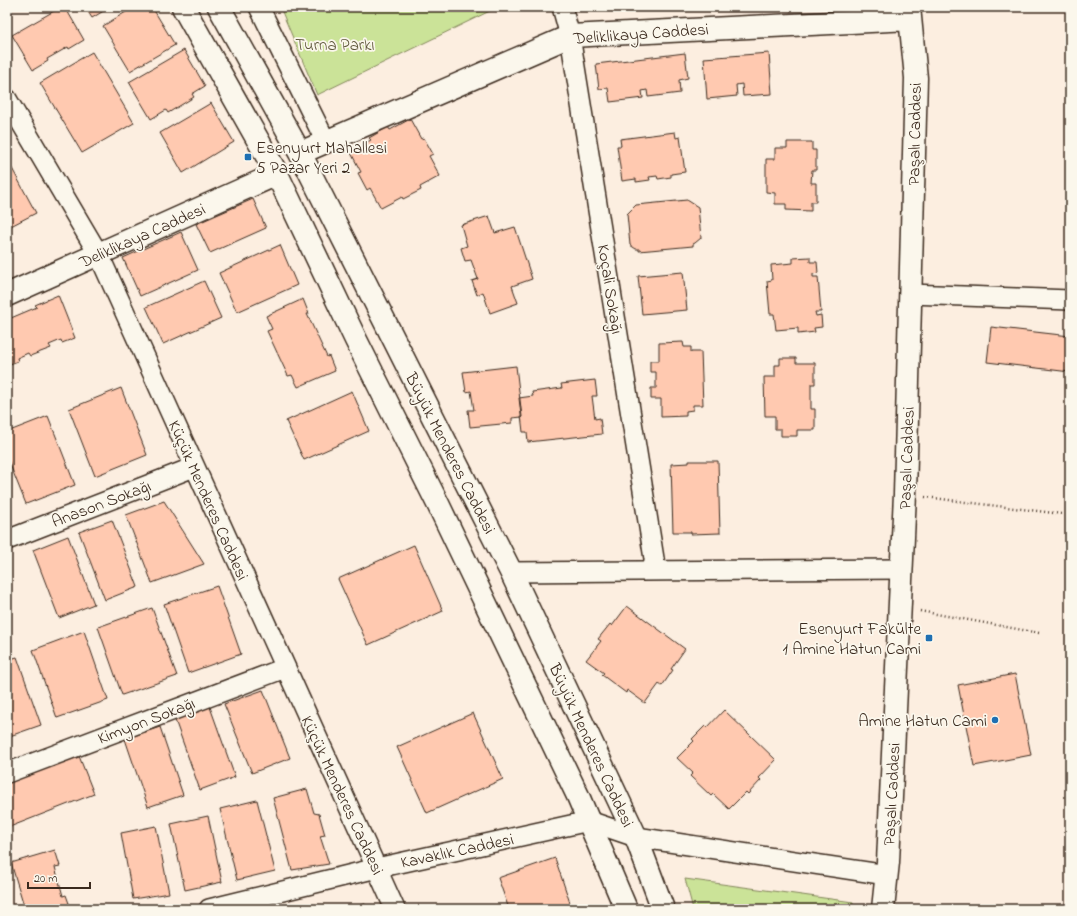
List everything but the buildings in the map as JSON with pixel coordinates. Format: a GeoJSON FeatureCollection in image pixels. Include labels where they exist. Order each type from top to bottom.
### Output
{"type":"FeatureCollection","features":[{"type":"Feature","properties":{"kind":"street","name":"Büyük Menderes Caddesi"},"geometry":{"type":"LineString","coordinates":[[183,7],[277,174],[356,340],[442,511],[589,821],[626,909]]}},
{"type":"Feature","properties":{"kind":"street","name":"Büyük Menderes Caddesi"},"geometry":{"type":"LineString","coordinates":[[219,7],[300,153],[511,572],[636,837],[662,909]]}},
{"type":"Feature","properties":{"kind":"street"},"geometry":{"type":"LineString","coordinates":[[259,7],[326,142]]}},
{"type":"Feature","properties":{"kind":"street","name":"Koçali Sokağı"},"geometry":{"type":"LineString","coordinates":[[562,7],[570,36],[656,571]]}},
{"type":"Feature","properties":{"kind":"street","name":"Deliklikaya Caddesi"},"geometry":{"type":"LineString","coordinates":[[300,153],[570,36],[909,13]]}},
{"type":"Feature","properties":{"kind":"street","name":"Paşalı Caddesi"},"geometry":{"type":"LineString","coordinates":[[883,909],[887,875],[905,494],[916,78],[909,13]]}},
{"type":"Feature","properties":{"kind":"street","name":"Küçük Menderes Caddesi"},"geometry":{"type":"LineString","coordinates":[[7,99],[99,255],[285,668],[378,868],[395,909]]}},
{"type":"Feature","properties":{"kind":"street","name":"Deliklikaya Caddesi"},"geometry":{"type":"LineString","coordinates":[[7,295],[277,174]]}},
{"type":"Feature","properties":{"kind":"street"},"geometry":{"type":"LineString","coordinates":[[910,294],[1070,300]]}},
{"type":"Feature","properties":{"kind":"street","name":"Anason Sokağı"},"geometry":{"type":"LineString","coordinates":[[7,540],[194,467]]}},
{"type":"Feature","properties":{"kind":"street"},"geometry":{"type":"LineString","coordinates":[[511,572],[902,569]]}},
{"type":"Feature","properties":{"kind":"street","name":"Kimyon Sokağı"},"geometry":{"type":"LineString","coordinates":[[7,773],[285,668]]}},
{"type":"Feature","properties":{"kind":"street"},"geometry":{"type":"LineString","coordinates":[[589,821],[636,837],[887,875]]}},
{"type":"Feature","properties":{"kind":"street","name":"Kavaklık Caddesi"},"geometry":{"type":"LineString","coordinates":[[209,909],[378,868],[589,821]]}},
{"type":"Feature","properties":{"kind":"path"},"geometry":{"type":"LineString","coordinates":[[905,494],[1062,514]]}},
{"type":"Feature","properties":{"kind":"path"},"geometry":{"type":"LineString","coordinates":[[900,607],[1039,633]]}},
{"type":"Feature","properties":{"kind":"green space","name":"Turna Parkı"},"geometry":{"type":"Polygon","coordinates":[[[280,7],[498,7],[317,95],[280,7]]]}},
{"type":"Feature","properties":{"kind":"green space"},"geometry":{"type":"Polygon","coordinates":[[[685,879],[853,902],[853,909],[693,909],[685,879]]]}},
{"type":"Feature","properties":{"kind":"place","name":"Esenyurt Mahallesi 5 Pazar Yeri 2"},"geometry":{"type":"Point","coordinates":[248,157]}},
{"type":"Feature","properties":{"kind":"place","name":"Esenyurt Fakülte 1 Amine Hatun Cami"},"geometry":{"type":"Point","coordinates":[929,638]}},
{"type":"Feature","properties":{"kind":"place","name":"Amine Hatun Cami"},"geometry":{"type":"Point","coordinates":[995,720]}}]}
